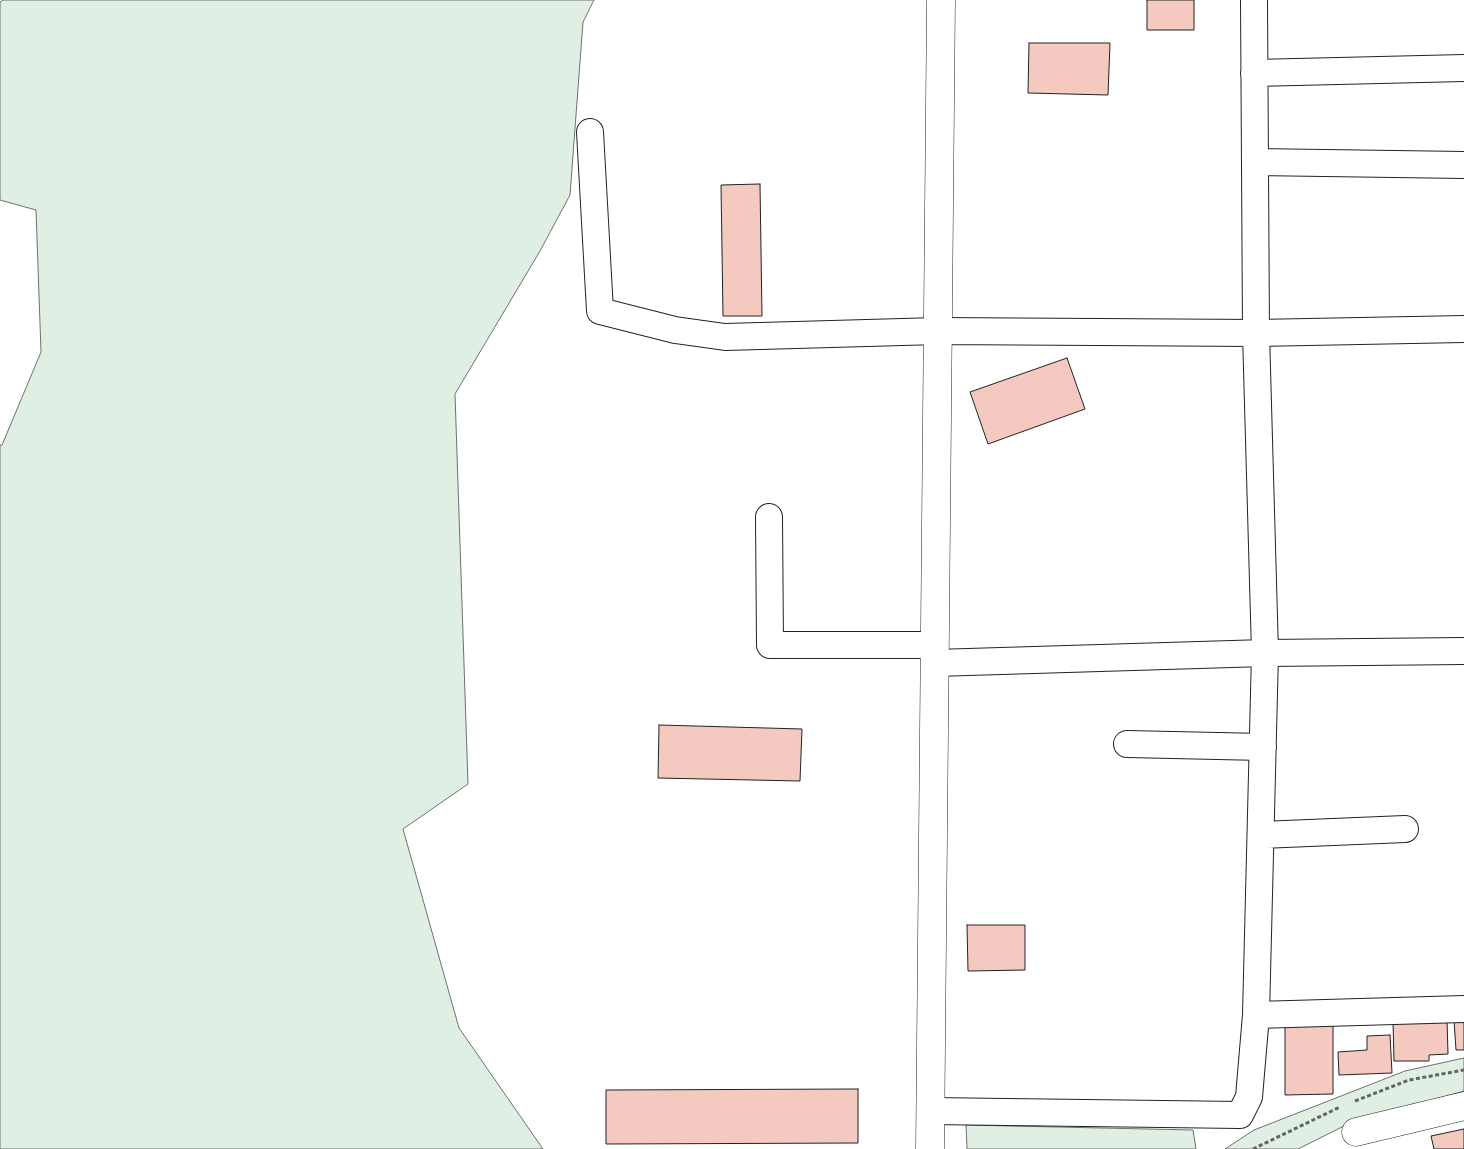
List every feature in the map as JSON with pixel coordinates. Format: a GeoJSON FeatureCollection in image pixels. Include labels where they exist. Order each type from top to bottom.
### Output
{"type":"FeatureCollection","features":[{"type":"Feature","properties":{"kind":"street"},"geometry":{"type":"LineString","coordinates":[[930,1149],[941,0]]}},
{"type":"Feature","properties":{"kind":"street"},"geometry":{"type":"LineString","coordinates":[[930,1111],[1240,1115],[1249,1097],[1256,1015],[1265,653],[1256,333],[1254,0]]}},
{"type":"Feature","properties":{"kind":"street"},"geometry":{"type":"LineString","coordinates":[[1254,73],[1464,68]]}},
{"type":"Feature","properties":{"kind":"street"},"geometry":{"type":"LineString","coordinates":[[590,132],[600,311],[675,330],[725,337],[938,331],[1256,333],[1464,330]]}},
{"type":"Feature","properties":{"kind":"street"},"geometry":{"type":"LineString","coordinates":[[1255,162],[1464,165]]}},
{"type":"Feature","properties":{"kind":"street"},"geometry":{"type":"LineString","coordinates":[[769,517],[770,645],[935,654],[1464,651]]}},
{"type":"Feature","properties":{"kind":"street"},"geometry":{"type":"LineString","coordinates":[[1126,744],[1263,748]]}},
{"type":"Feature","properties":{"kind":"street"},"geometry":{"type":"LineString","coordinates":[[1261,835],[1405,829]]}},
{"type":"Feature","properties":{"kind":"street"},"geometry":{"type":"LineString","coordinates":[[1256,1015],[1464,1009]]}},
{"type":"Feature","properties":{"kind":"street"},"geometry":{"type":"LineString","coordinates":[[1357,1141],[1464,1106]]}},
{"type":"Feature","properties":{"kind":"green space"},"geometry":{"type":"Polygon","coordinates":[[[3,0],[594,0],[583,22],[570,195],[540,251],[455,394],[468,784],[403,829],[459,1028],[543,1149],[0,1149],[0,445],[2,445],[41,352],[36,210],[0,200],[0,2],[3,0]]]}},
{"type":"Feature","properties":{"kind":"green space"},"geometry":{"type":"Polygon","coordinates":[[[1464,1058],[1464,1091],[1346,1125],[1298,1149],[1225,1149],[1254,1130],[1405,1071],[1464,1058]]]}},
{"type":"Feature","properties":{"kind":"green space"},"geometry":{"type":"Polygon","coordinates":[[[966,1125],[1193,1130],[1196,1149],[967,1149],[966,1125]]]}},
{"type":"Feature","properties":{"kind":"building"},"geometry":{"type":"Polygon","coordinates":[[[1147,0],[1194,0],[1194,30],[1147,30],[1147,0]]]}},
{"type":"Feature","properties":{"kind":"building"},"geometry":{"type":"Polygon","coordinates":[[[1029,43],[1110,43],[1108,95],[1028,93],[1029,43]]]}},
{"type":"Feature","properties":{"kind":"building"},"geometry":{"type":"Polygon","coordinates":[[[760,184],[762,316],[723,316],[721,185],[760,184]]]}},
{"type":"Feature","properties":{"kind":"building"},"geometry":{"type":"Polygon","coordinates":[[[1067,358],[1085,409],[988,444],[970,392],[1067,358]]]}},
{"type":"Feature","properties":{"kind":"building"},"geometry":{"type":"Polygon","coordinates":[[[659,725],[802,729],[800,781],[658,778],[659,725]]]}},
{"type":"Feature","properties":{"kind":"building"},"geometry":{"type":"Polygon","coordinates":[[[967,925],[1025,925],[1025,970],[968,971],[967,925]]]}},
{"type":"Feature","properties":{"kind":"building"},"geometry":{"type":"Polygon","coordinates":[[[1464,1019],[1464,1050],[1456,1050],[1454,1020],[1464,1019]]]}},
{"type":"Feature","properties":{"kind":"building"},"geometry":{"type":"Polygon","coordinates":[[[1447,1020],[1448,1054],[1429,1055],[1429,1061],[1394,1061],[1393,1021],[1447,1020]]]}},
{"type":"Feature","properties":{"kind":"building"},"geometry":{"type":"Polygon","coordinates":[[[1285,1025],[1333,1025],[1333,1094],[1285,1095],[1285,1025]]]}},
{"type":"Feature","properties":{"kind":"building"},"geometry":{"type":"Polygon","coordinates":[[[1390,1035],[1392,1073],[1339,1075],[1338,1052],[1367,1050],[1367,1036],[1390,1035]]]}},
{"type":"Feature","properties":{"kind":"building"},"geometry":{"type":"Polygon","coordinates":[[[858,1089],[858,1143],[606,1144],[606,1090],[858,1089]]]}},
{"type":"Feature","properties":{"kind":"building"},"geometry":{"type":"Polygon","coordinates":[[[1464,1129],[1464,1149],[1434,1149],[1431,1136],[1464,1129]]]}}]}
